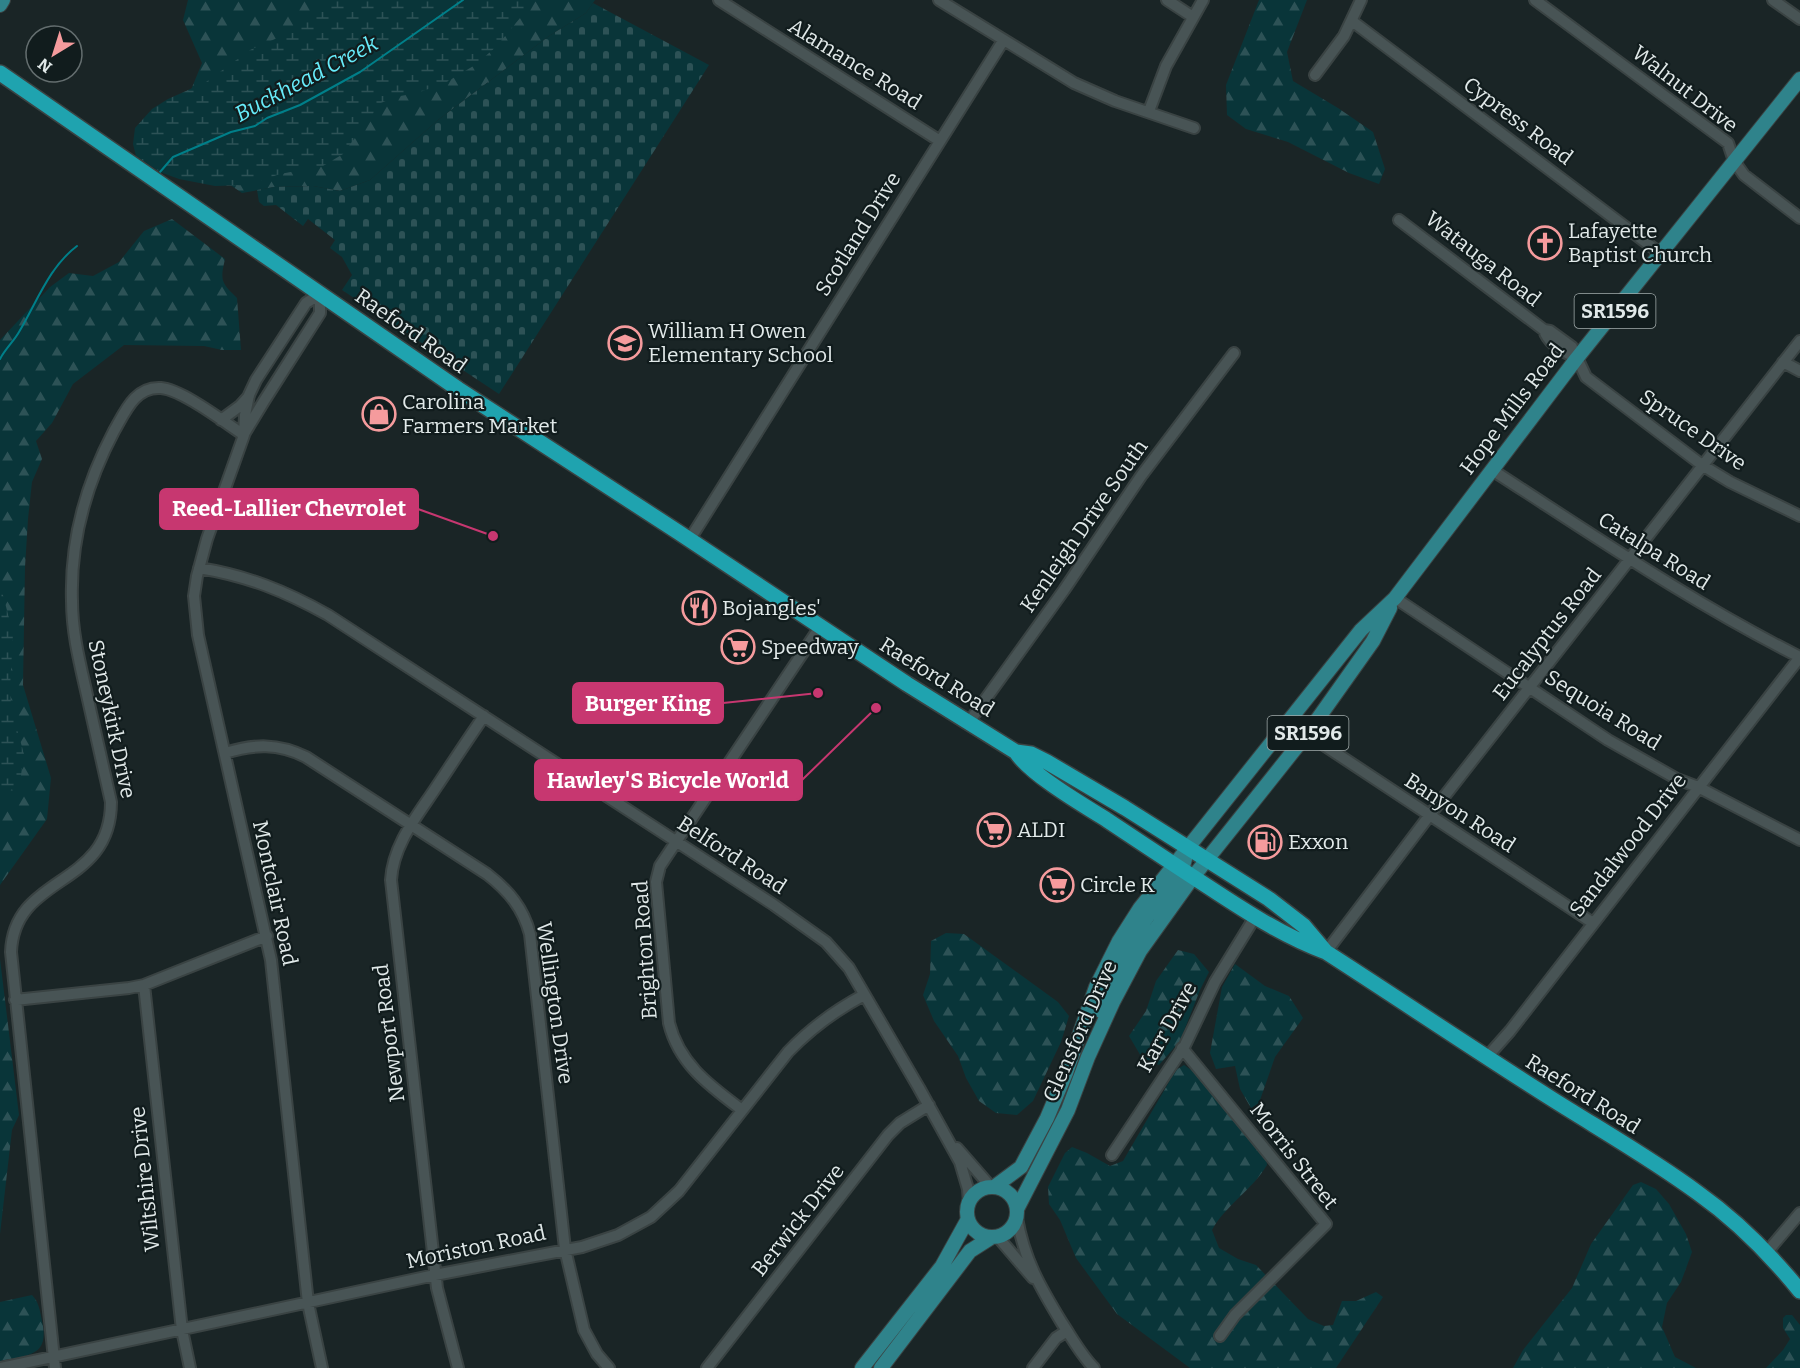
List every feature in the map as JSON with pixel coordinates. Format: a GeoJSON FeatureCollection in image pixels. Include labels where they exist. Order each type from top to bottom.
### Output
{"type":"FeatureCollection","features":[{"type":"Feature","properties":{"kind":"highway","name":"Raeford Road"},"geometry":{"type":"LineString","coordinates":[[0,73],[497,415],[690,539],[820,627],[1016,752],[1031,754],[1047,762],[1125,808],[1269,899],[1304,926],[1326,952]]}},
{"type":"Feature","properties":{"kind":"highway","name":"Raeford Road"},"geometry":{"type":"LineString","coordinates":[[1016,752],[1030,768],[1183,871],[1255,917],[1298,941],[1326,952],[1699,1193],[1767,1252],[1800,1291]]}},
{"type":"Feature","properties":{"kind":"main road"},"geometry":{"type":"LineString","coordinates":[[0,5],[3,0]]}},
{"type":"Feature","properties":{"kind":"main road","name":"Hope Mills Road"},"geometry":{"type":"LineString","coordinates":[[1183,871],[1187,848],[1361,630],[1395,598],[1577,358],[1800,79]]}},
{"type":"Feature","properties":{"kind":"main road","name":"Hope Mills Road"},"geometry":{"type":"LineString","coordinates":[[1183,871],[1207,860],[1307,734],[1373,641],[1395,598]]}},
{"type":"Feature","properties":{"kind":"main road","name":"Glensford Drive"},"geometry":{"type":"LineString","coordinates":[[1017,1213],[1068,1110],[1088,1057],[1103,1003],[1124,953],[1144,921],[1183,871]]}},
{"type":"Feature","properties":{"kind":"main road","name":"Glensford Drive"},"geometry":{"type":"LineString","coordinates":[[992,1187],[1016,1172],[1024,1161],[1058,1095],[1096,987],[1128,925],[1183,871]]}},
{"type":"Feature","properties":{"kind":"main road"},"geometry":{"type":"LineString","coordinates":[[862,1368],[942,1266],[968,1219],[969,1203],[979,1191],[992,1187],[1010,1194],[1015,1201],[1017,1213],[1008,1231],[970,1250],[881,1368]]}},
{"type":"Feature","properties":{"kind":"main road"},"geometry":{"type":"LineString","coordinates":[[968,1219],[977,1232],[995,1236]]}},
{"type":"Feature","properties":{"kind":"street","name":"Alamance Road"},"geometry":{"type":"LineString","coordinates":[[718,0],[940,141]]}},
{"type":"Feature","properties":{"kind":"street"},"geometry":{"type":"LineString","coordinates":[[939,0],[1003,41],[1093,93],[1194,128]]}},
{"type":"Feature","properties":{"kind":"street"},"geometry":{"type":"LineString","coordinates":[[1167,0],[1193,17]]}},
{"type":"Feature","properties":{"kind":"street"},"geometry":{"type":"LineString","coordinates":[[1149,111],[1166,66],[1203,0]]}},
{"type":"Feature","properties":{"kind":"street"},"geometry":{"type":"LineString","coordinates":[[1315,75],[1344,36],[1361,0]]}},
{"type":"Feature","properties":{"kind":"street","name":"Walnut Drive"},"geometry":{"type":"LineString","coordinates":[[1535,0],[1728,142],[1734,161],[1744,175],[1800,218]]}},
{"type":"Feature","properties":{"kind":"street"},"geometry":{"type":"LineString","coordinates":[[1773,0],[1800,19]]}},
{"type":"Feature","properties":{"kind":"street","name":"Cypress Road"},"geometry":{"type":"LineString","coordinates":[[1352,21],[1660,253]]}},
{"type":"Feature","properties":{"kind":"street","name":"Scotland Drive"},"geometry":{"type":"LineString","coordinates":[[690,539],[1003,41]]}},
{"type":"Feature","properties":{"kind":"street","name":"Watauga Road"},"geometry":{"type":"LineString","coordinates":[[1399,219],[1544,330],[1550,331],[1556,340],[1572,347],[1577,358]]}},
{"type":"Feature","properties":{"kind":"street","name":"Montclair Road"},"geometry":{"type":"LineString","coordinates":[[244,435],[249,395],[256,380],[306,303],[320,294]]}},
{"type":"Feature","properties":{"kind":"street","name":"Montclair Road"},"geometry":{"type":"LineString","coordinates":[[320,294],[320,313],[244,435],[207,538],[194,596],[198,635],[273,971],[308,1303],[322,1368]]}},
{"type":"Feature","properties":{"kind":"street","name":"Eucalyptus Road"},"geometry":{"type":"LineString","coordinates":[[1326,952],[1429,816],[1800,340]]}},
{"type":"Feature","properties":{"kind":"street","name":"Kenleigh Drive South"},"geometry":{"type":"LineString","coordinates":[[969,722],[1064,590],[1141,476],[1234,353]]}},
{"type":"Feature","properties":{"kind":"street","name":"Spruce Drive"},"geometry":{"type":"LineString","coordinates":[[1577,358],[1586,376],[1702,465],[1730,482],[1800,516]]}},
{"type":"Feature","properties":{"kind":"street"},"geometry":{"type":"LineString","coordinates":[[1783,362],[1800,371]]}},
{"type":"Feature","properties":{"kind":"street","name":"Stoneykirk Drive"},"geometry":{"type":"LineString","coordinates":[[54,1362],[15,999],[12,942],[20,916],[34,900],[88,861],[101,843],[110,823],[111,802],[77,651],[72,603],[72,576],[79,522],[95,470],[130,403],[137,395],[147,390],[162,388],[179,393],[244,435]]}},
{"type":"Feature","properties":{"kind":"street"},"geometry":{"type":"LineString","coordinates":[[221,420],[240,406],[249,395]]}},
{"type":"Feature","properties":{"kind":"street","name":"Catalpa Road"},"geometry":{"type":"LineString","coordinates":[[1492,470],[1743,629],[1800,657]]}},
{"type":"Feature","properties":{"kind":"street","name":"Belford Road"},"geometry":{"type":"LineString","coordinates":[[199,568],[255,580],[305,602],[774,905],[826,942],[844,962],[947,1137],[965,1176],[969,1203]]}},
{"type":"Feature","properties":{"kind":"street","name":"Sequoia Road"},"geometry":{"type":"LineString","coordinates":[[1395,598],[1608,740],[1677,779],[1698,787],[1800,840]]}},
{"type":"Feature","properties":{"kind":"street","name":"Brighton Road"},"geometry":{"type":"LineString","coordinates":[[742,1110],[693,1071],[675,1044],[669,1023],[656,882],[660,866],[820,627]]}},
{"type":"Feature","properties":{"kind":"street","name":"Sandalwood Drive"},"geometry":{"type":"LineString","coordinates":[[1487,1057],[1800,657]]}},
{"type":"Feature","properties":{"kind":"street","name":"Newport Road"},"geometry":{"type":"LineString","coordinates":[[458,1368],[435,1275],[391,880],[394,859],[411,825],[484,716]]}},
{"type":"Feature","properties":{"kind":"street","name":"Banyon Road"},"geometry":{"type":"LineString","coordinates":[[1307,734],[1593,923]]}},
{"type":"Feature","properties":{"kind":"street","name":"Wellington Drive"},"geometry":{"type":"LineString","coordinates":[[225,753],[244,747],[265,745],[296,752],[500,884],[518,904],[530,934],[565,1249],[584,1330],[597,1354],[609,1368]]}},
{"type":"Feature","properties":{"kind":"street","name":"Karr Drive"},"geometry":{"type":"LineString","coordinates":[[1112,1155],[1182,1048],[1215,982],[1255,917]]}},
{"type":"Feature","properties":{"kind":"street"},"geometry":{"type":"LineString","coordinates":[[15,999],[144,985],[267,936]]}},
{"type":"Feature","properties":{"kind":"street","name":"Wiltshire Drive"},"geometry":{"type":"LineString","coordinates":[[144,985],[182,1330],[190,1368]]}},
{"type":"Feature","properties":{"kind":"street","name":"Moriston Road"},"geometry":{"type":"LineString","coordinates":[[1,1368],[54,1362],[182,1330],[435,1275],[598,1243],[618,1235],[651,1217],[679,1191],[803,1036],[837,1010],[864,995]]}},
{"type":"Feature","properties":{"kind":"street","name":"Morris Street"},"geometry":{"type":"LineString","coordinates":[[1182,1048],[1326,1224],[1235,1314],[1220,1336]]}},
{"type":"Feature","properties":{"kind":"street","name":"Berwick Drive"},"geometry":{"type":"LineString","coordinates":[[707,1368],[888,1135],[929,1105]]}},
{"type":"Feature","properties":{"kind":"street","name":"Belford Road"},"geometry":{"type":"LineString","coordinates":[[947,1137],[992,1187]]}},
{"type":"Feature","properties":{"kind":"street"},"geometry":{"type":"LineString","coordinates":[[1017,1213],[1021,1243],[1037,1282],[1067,1331],[1094,1368]]}},
{"type":"Feature","properties":{"kind":"street"},"geometry":{"type":"LineString","coordinates":[[1767,1252],[1800,1213]]}},
{"type":"Feature","properties":{"kind":"street"},"geometry":{"type":"LineString","coordinates":[[995,1236],[1037,1282]]}},
{"type":"Feature","properties":{"kind":"street"},"geometry":{"type":"LineString","coordinates":[[1033,1368],[1056,1338],[1067,1331]]}},
{"type":"Feature","properties":{"kind":"green space"},"geometry":{"type":"Polygon","coordinates":[[[188,0],[595,0],[586,13],[549,36],[438,120],[370,180],[340,191],[313,186],[274,187],[242,193],[198,163],[186,102],[202,63],[183,20],[188,0]]]}},
{"type":"Feature","properties":{"kind":"green space"},"geometry":{"type":"Polygon","coordinates":[[[337,0],[535,0],[496,47],[475,65],[445,83],[381,103],[343,154],[323,166],[280,174],[247,185],[215,186],[179,179],[160,172],[136,156],[133,144],[135,128],[152,109],[206,82],[250,50],[284,35],[337,0]]]}},
{"type":"Feature","properties":{"kind":"green space"},"geometry":{"type":"Polygon","coordinates":[[[1259,0],[1307,0],[1287,52],[1293,81],[1373,132],[1385,169],[1379,184],[1349,173],[1288,142],[1246,129],[1227,115],[1226,85],[1259,0]]]}},
{"type":"Feature","properties":{"kind":"green space"},"geometry":{"type":"Polygon","coordinates":[[[593,3],[709,65],[499,394],[342,290],[352,275],[342,257],[330,248],[335,240],[308,219],[303,226],[276,205],[264,206],[259,202],[257,190],[313,186],[340,191],[370,180],[438,120],[549,36],[586,13],[593,3]]]}},
{"type":"Feature","properties":{"kind":"green space"},"geometry":{"type":"Polygon","coordinates":[[[172,219],[225,259],[222,277],[225,285],[237,298],[241,350],[222,350],[204,346],[124,345],[73,384],[52,423],[36,441],[42,459],[32,482],[28,519],[23,685],[51,778],[47,819],[0,885],[0,340],[50,287],[69,273],[93,276],[119,262],[144,231],[172,219]]]}},
{"type":"Feature","properties":{"kind":"green space"},"geometry":{"type":"Polygon","coordinates":[[[0,584],[13,633],[11,708],[24,754],[21,776],[7,796],[0,799],[0,584]]]}},
{"type":"Feature","properties":{"kind":"green space"},"geometry":{"type":"Polygon","coordinates":[[[946,933],[964,934],[1058,1002],[1069,1016],[1061,1042],[1033,1101],[1017,1115],[996,1113],[979,1101],[966,1078],[958,1056],[934,1021],[923,995],[930,974],[931,941],[946,933]]]}},
{"type":"Feature","properties":{"kind":"green space"},"geometry":{"type":"Polygon","coordinates":[[[1178,950],[1194,954],[1209,972],[1180,1041],[1159,1065],[1142,1058],[1129,1036],[1146,1011],[1156,981],[1178,950]]]}},
{"type":"Feature","properties":{"kind":"green space"},"geometry":{"type":"Polygon","coordinates":[[[0,959],[19,1115],[12,1130],[0,1234],[0,959]]]}},
{"type":"Feature","properties":{"kind":"green space"},"geometry":{"type":"Polygon","coordinates":[[[1235,964],[1265,986],[1289,996],[1303,1018],[1275,1057],[1259,1103],[1251,1108],[1240,1089],[1235,1066],[1216,1069],[1210,1053],[1222,987],[1235,964]]]}},
{"type":"Feature","properties":{"kind":"green space"},"geometry":{"type":"Polygon","coordinates":[[[1184,1065],[1201,1077],[1266,1156],[1267,1165],[1261,1174],[1224,1213],[1212,1230],[1219,1248],[1238,1259],[1256,1265],[1308,1319],[1324,1326],[1333,1325],[1342,1301],[1356,1301],[1376,1292],[1383,1297],[1336,1368],[1190,1368],[1117,1314],[1076,1258],[1060,1220],[1049,1204],[1048,1187],[1065,1153],[1072,1147],[1110,1166],[1123,1161],[1176,1070],[1184,1065]]]}},
{"type":"Feature","properties":{"kind":"green space"},"geometry":{"type":"Polygon","coordinates":[[[1641,1182],[1656,1189],[1669,1204],[1686,1234],[1692,1252],[1681,1282],[1667,1303],[1662,1327],[1675,1357],[1696,1368],[1513,1368],[1523,1350],[1572,1288],[1591,1244],[1633,1185],[1641,1182]]]}},
{"type":"Feature","properties":{"kind":"green space"},"geometry":{"type":"Polygon","coordinates":[[[32,1295],[40,1310],[44,1333],[43,1342],[40,1348],[28,1355],[0,1361],[0,1302],[32,1295]]]}},
{"type":"Feature","properties":{"kind":"green space"},"geometry":{"type":"Polygon","coordinates":[[[1786,1315],[1792,1315],[1800,1325],[1800,1368],[1766,1368],[1790,1339],[1783,1328],[1783,1318],[1786,1315]]]}},
{"type":"Feature","properties":{"kind":"waterway","name":"Buckhead Creek"},"geometry":{"type":"LineString","coordinates":[[160,172],[173,157],[231,132],[255,126],[267,118],[300,105],[360,72],[463,0]]}},
{"type":"Feature","properties":{"kind":"waterway","name":"Buckhead Creek"},"geometry":{"type":"LineString","coordinates":[[0,359],[19,332],[51,275],[67,254],[77,246]]}},
{"type":"Feature","properties":{"kind":"place","name":"Lafayette Baptist Church"},"geometry":{"type":"Point","coordinates":[1545,243]}},
{"type":"Feature","properties":{"kind":"place","name":"William H Owen Elementary School"},"geometry":{"type":"Point","coordinates":[625,343]}},
{"type":"Feature","properties":{"kind":"place","name":"Carolina Farmers Market"},"geometry":{"type":"Point","coordinates":[379,414]}},
{"type":"Feature","properties":{"kind":"place","name":"Reed-Lallier Chevrolet"},"geometry":{"type":"Point","coordinates":[493,536]}},
{"type":"Feature","properties":{"kind":"place","name":"Bojangles'"},"geometry":{"type":"Point","coordinates":[699,608]}},
{"type":"Feature","properties":{"kind":"place","name":"Speedway"},"geometry":{"type":"Point","coordinates":[738,647]}},
{"type":"Feature","properties":{"kind":"place","name":"Burger King"},"geometry":{"type":"Point","coordinates":[818,693]}},
{"type":"Feature","properties":{"kind":"place","name":"Hawley'S Bicycle World"},"geometry":{"type":"Point","coordinates":[876,708]}},
{"type":"Feature","properties":{"kind":"place","name":"ALDI"},"geometry":{"type":"Point","coordinates":[994,830]}},
{"type":"Feature","properties":{"kind":"place","name":"Exxon"},"geometry":{"type":"Point","coordinates":[1265,842]}},
{"type":"Feature","properties":{"kind":"place","name":"Circle K"},"geometry":{"type":"Point","coordinates":[1057,885]}}]}
